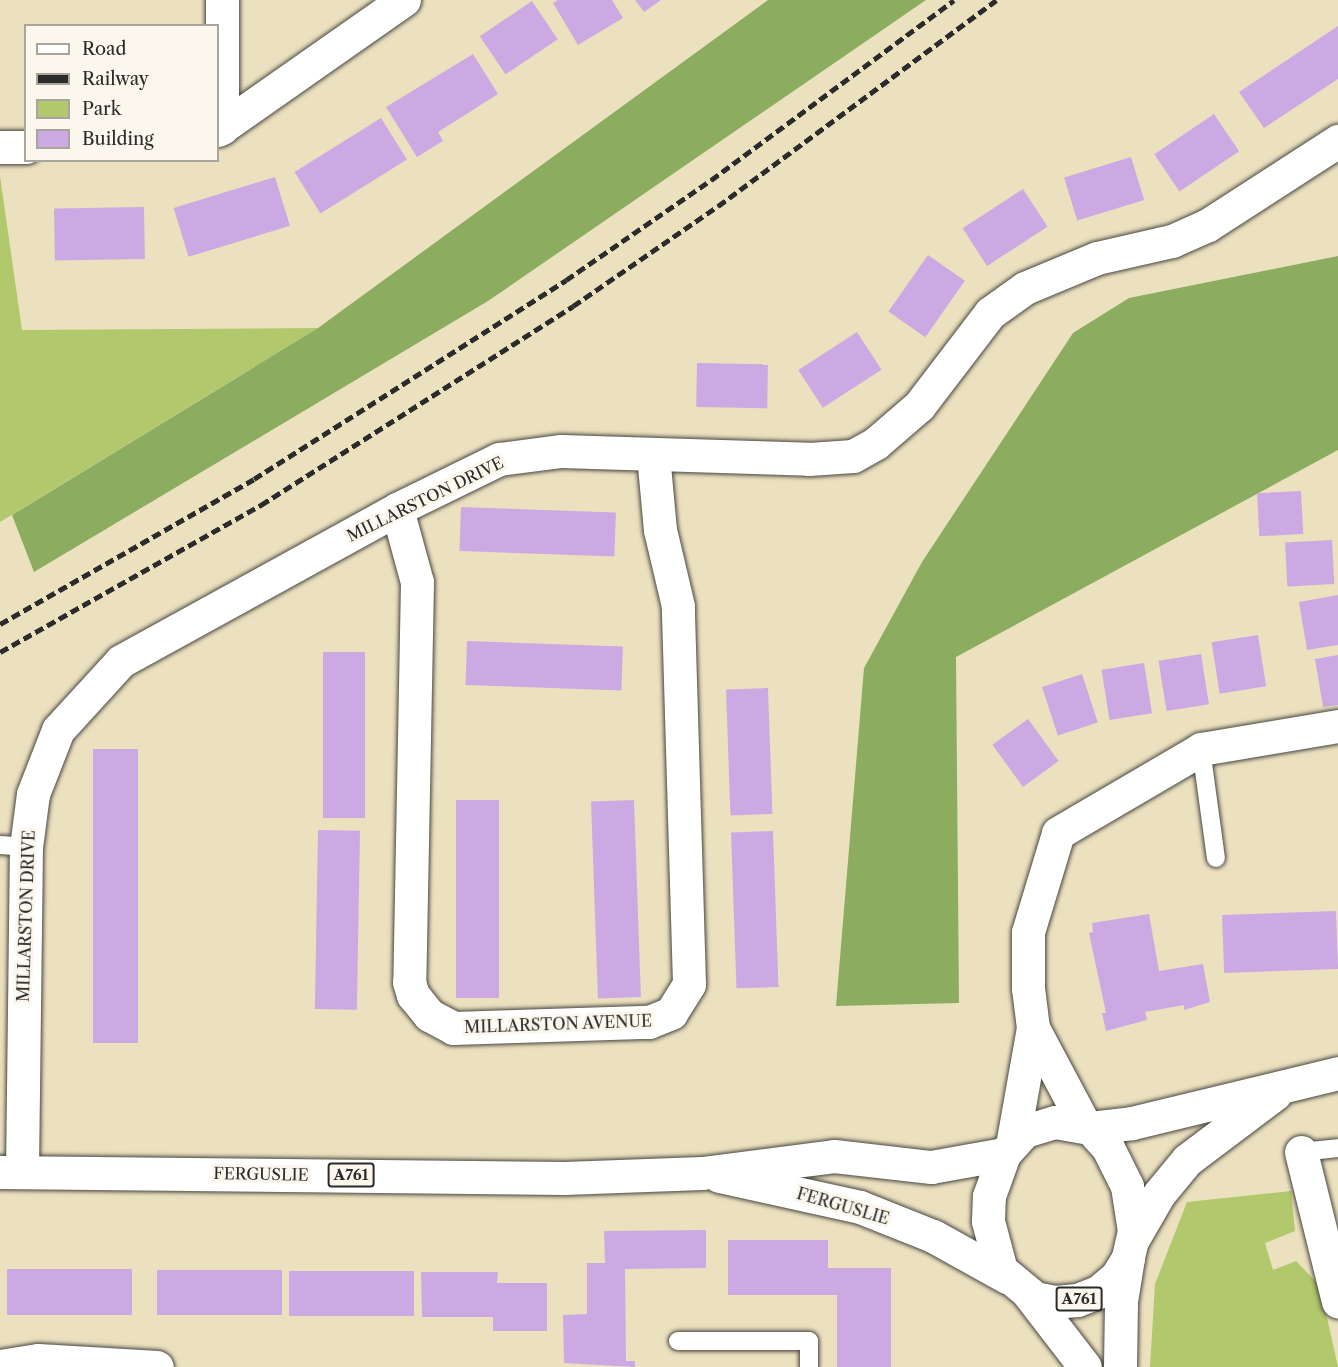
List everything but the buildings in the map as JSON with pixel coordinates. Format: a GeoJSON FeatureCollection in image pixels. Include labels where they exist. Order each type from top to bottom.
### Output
{"type":"FeatureCollection","features":[{"type":"Feature","properties":{"kind":"street"},"geometry":{"type":"LineString","coordinates":[[220,129],[222,0]]}},
{"type":"Feature","properties":{"kind":"street"},"geometry":{"type":"LineString","coordinates":[[220,129],[404,0]]}},
{"type":"Feature","properties":{"kind":"street","name":"MILLARSTON DRIVE"},"geometry":{"type":"LineString","coordinates":[[11,1172],[13,846],[58,730],[121,661],[397,509],[499,459],[561,451],[809,459],[853,456],[876,443],[919,406],[990,313],[1024,288],[1097,258],[1172,241],[1208,225],[1338,141]]}},
{"type":"Feature","properties":{"kind":"street"},"geometry":{"type":"LineString","coordinates":[[0,147],[24,147]]}},
{"type":"Feature","properties":{"kind":"street","name":"MILLARSTON AVENUE"},"geometry":{"type":"LineString","coordinates":[[397,509],[417,582],[409,982],[413,995],[429,1016],[453,1028],[649,1022],[671,1013],[680,1004],[689,984],[678,606],[660,530],[653,454]]}},
{"type":"Feature","properties":{"kind":"street"},"geometry":{"type":"LineString","coordinates":[[1085,1367],[993,1251],[988,1221],[989,1196],[1009,1147],[1033,1028],[1028,988],[1028,932],[1058,833],[1202,749],[1338,726]]}},
{"type":"Feature","properties":{"kind":"street"},"geometry":{"type":"LineString","coordinates":[[1033,1028],[1087,1127],[1108,1148],[1127,1186],[1133,1208],[1130,1250],[1121,1301],[1120,1367]]}},
{"type":"Feature","properties":{"kind":"street"},"geometry":{"type":"LineString","coordinates":[[1087,1127],[1132,1124],[1338,1073]]}},
{"type":"Feature","properties":{"kind":"street"},"geometry":{"type":"LineString","coordinates":[[1130,1250],[1159,1194],[1187,1160],[1287,1085]]}},
{"type":"Feature","properties":{"kind":"street","name":"A761"},"geometry":{"type":"LineString","coordinates":[[1009,1147],[1048,1123],[1087,1127]]}},
{"type":"Feature","properties":{"kind":"street","name":"FERGUSLIE"},"geometry":{"type":"LineString","coordinates":[[11,1172],[564,1178],[702,1173],[802,1157],[834,1156],[931,1167],[1009,1147]]}},
{"type":"Feature","properties":{"kind":"street"},"geometry":{"type":"LineString","coordinates":[[1301,1152],[1338,1302]]}},
{"type":"Feature","properties":{"kind":"street","name":"FERGUSLIE"},"geometry":{"type":"LineString","coordinates":[[702,1173],[860,1207],[933,1236],[1018,1285]]}},
{"type":"Feature","properties":{"kind":"street","name":"A761"},"geometry":{"type":"LineString","coordinates":[[1018,1285],[1055,1302],[1077,1300],[1098,1292],[1116,1277],[1130,1250]]}},
{"type":"Feature","properties":{"kind":"street"},"geometry":{"type":"LineString","coordinates":[[0,1366],[38,1360],[103,1366],[156,1367]]}},
{"type":"Feature","properties":{"kind":"lane"},"geometry":{"type":"LineString","coordinates":[[1202,749],[1216,858]]}},
{"type":"Feature","properties":{"kind":"lane"},"geometry":{"type":"LineString","coordinates":[[1301,1152],[1338,1148]]}},
{"type":"Feature","properties":{"kind":"lane"},"geometry":{"type":"LineString","coordinates":[[678,1341],[809,1341],[809,1367]]}},
{"type":"Feature","properties":{"kind":"green space"},"geometry":{"type":"Polygon","coordinates":[[[768,0],[926,0],[488,301],[34,572],[12,515],[318,328],[768,0]]]}},
{"type":"Feature","properties":{"kind":"green space"},"geometry":{"type":"Polygon","coordinates":[[[0,176],[22,330],[318,328],[0,522],[0,176]]]}},
{"type":"Feature","properties":{"kind":"green space"},"geometry":{"type":"Polygon","coordinates":[[[1338,256],[1338,450],[956,657],[959,1003],[836,1006],[864,668],[922,562],[1073,333],[1129,298],[1338,256]]]}},
{"type":"Feature","properties":{"kind":"green space"},"geometry":{"type":"Polygon","coordinates":[[[1291,1191],[1295,1231],[1265,1243],[1273,1270],[1296,1261],[1320,1286],[1338,1367],[1150,1367],[1155,1284],[1187,1202],[1291,1191]]]}},
{"type":"Feature","properties":{"kind":"railway"},"geometry":{"type":"LineString","coordinates":[[0,624],[254,479],[566,280],[711,180],[954,0]]}},
{"type":"Feature","properties":{"kind":"railway"},"geometry":{"type":"LineString","coordinates":[[0,652],[261,505],[573,306],[718,206],[996,0]]}}]}
